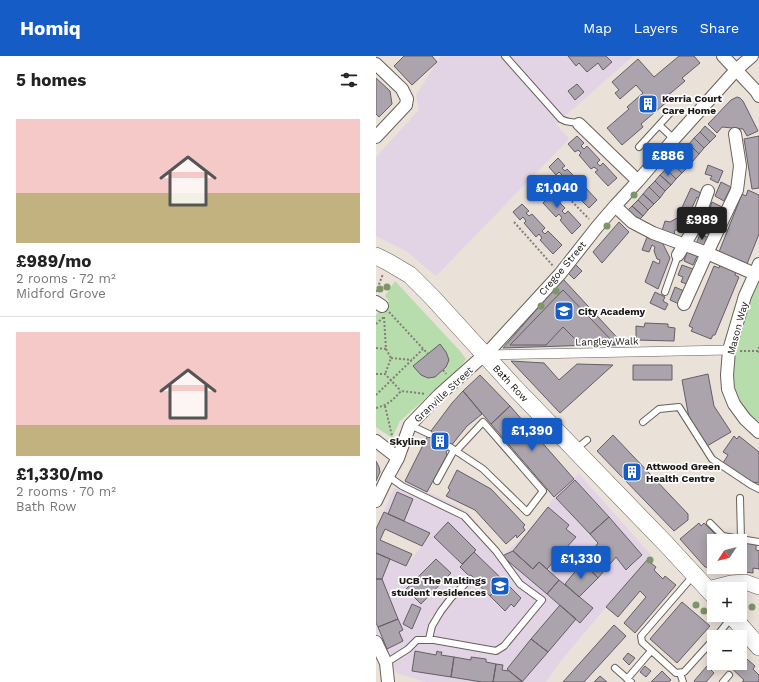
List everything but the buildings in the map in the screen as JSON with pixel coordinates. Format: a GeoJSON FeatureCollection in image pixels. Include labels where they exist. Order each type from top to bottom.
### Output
{"type":"FeatureCollection","features":[{"type":"Feature","properties":{"kind":"main road","name":"Bath Row"},"geometry":{"type":"LineString","coordinates":[[382,259],[410,275],[485,355],[581,445],[707,589]]}},
{"type":"Feature","properties":{"kind":"main road"},"geometry":{"type":"LineString","coordinates":[[736,622],[759,647]]}},
{"type":"Feature","properties":{"kind":"street"},"geometry":{"type":"LineString","coordinates":[[723,56],[759,96]]}},
{"type":"Feature","properties":{"kind":"street","name":"Cregoe Street"},"geometry":{"type":"LineString","coordinates":[[485,355],[560,274],[597,227],[674,139],[736,70],[752,56]]}},
{"type":"Feature","properties":{"kind":"street"},"geometry":{"type":"LineString","coordinates":[[376,64],[402,89],[407,99],[406,105],[376,137]]}},
{"type":"Feature","properties":{"kind":"street"},"geometry":{"type":"LineString","coordinates":[[579,124],[638,181]]}},
{"type":"Feature","properties":{"kind":"street"},"geometry":{"type":"LineString","coordinates":[[684,304],[738,190],[740,166],[736,134]]}},
{"type":"Feature","properties":{"kind":"street"},"geometry":{"type":"LineString","coordinates":[[678,255],[695,227],[708,191]]}},
{"type":"Feature","properties":{"kind":"street"},"geometry":{"type":"LineString","coordinates":[[615,206],[632,222],[653,233],[757,269]]}},
{"type":"Feature","properties":{"kind":"street","name":"Mason Way"},"geometry":{"type":"LineString","coordinates":[[757,269],[745,296],[729,350],[727,375],[728,390],[734,404],[745,419],[759,432]]}},
{"type":"Feature","properties":{"kind":"street","name":"Langley Walk"},"geometry":{"type":"LineString","coordinates":[[485,355],[729,350]]}},
{"type":"Feature","properties":{"kind":"street","name":"Granville Street"},"geometry":{"type":"LineString","coordinates":[[376,501],[398,458],[410,425],[439,395],[485,355]]}},
{"type":"Feature","properties":{"kind":"street"},"geometry":{"type":"LineString","coordinates":[[376,441],[398,458]]}},
{"type":"Feature","properties":{"kind":"street"},"geometry":{"type":"LineString","coordinates":[[747,583],[759,587]]}},
{"type":"Feature","properties":{"kind":"street"},"geometry":{"type":"LineString","coordinates":[[376,642],[386,663],[388,682]]}},
{"type":"Feature","properties":{"kind":"lane"},"geometry":{"type":"LineString","coordinates":[[506,56],[562,119],[566,122],[574,122],[579,124]]}},
{"type":"Feature","properties":{"kind":"lane"},"geometry":{"type":"LineString","coordinates":[[639,147],[671,112]]}},
{"type":"Feature","properties":{"kind":"lane"},"geometry":{"type":"LineString","coordinates":[[659,125],[674,139]]}},
{"type":"Feature","properties":{"kind":"lane"},"geometry":{"type":"LineString","coordinates":[[665,292],[678,255]]}},
{"type":"Feature","properties":{"kind":"lane"},"geometry":{"type":"LineString","coordinates":[[643,422],[659,409],[679,407],[712,459],[751,485],[759,488]]}},
{"type":"Feature","properties":{"kind":"lane"},"geometry":{"type":"LineString","coordinates":[[437,481],[453,450],[483,422],[544,491],[527,512],[483,469],[453,450]]}},
{"type":"Feature","properties":{"kind":"lane"},"geometry":{"type":"LineString","coordinates":[[410,425],[429,434]]}},
{"type":"Feature","properties":{"kind":"lane"},"geometry":{"type":"LineString","coordinates":[[386,663],[408,649],[417,640],[429,639],[496,651],[504,646],[542,600],[520,584],[496,551],[464,516],[402,486],[388,476]]}},
{"type":"Feature","properties":{"kind":"lane"},"geometry":{"type":"LineString","coordinates":[[740,498],[741,534]]}},
{"type":"Feature","properties":{"kind":"lane"},"geometry":{"type":"LineString","coordinates":[[710,523],[721,534]]}},
{"type":"Feature","properties":{"kind":"lane"},"geometry":{"type":"LineString","coordinates":[[747,540],[759,542]]}},
{"type":"Feature","properties":{"kind":"lane"},"geometry":{"type":"LineString","coordinates":[[694,575],[641,636],[642,642],[676,673],[684,672],[707,647]]}},
{"type":"Feature","properties":{"kind":"lane"},"geometry":{"type":"LineString","coordinates":[[429,639],[432,626],[441,611],[470,578]]}},
{"type":"Feature","properties":{"kind":"lane"},"geometry":{"type":"LineString","coordinates":[[615,668],[629,680],[651,651]]}},
{"type":"Feature","properties":{"kind":"lane"},"geometry":{"type":"LineString","coordinates":[[680,673],[683,682]]}},
{"type":"Feature","properties":{"kind":"lane"},"geometry":{"type":"LineString","coordinates":[[723,682],[729,675]]}},
{"type":"Feature","properties":{"kind":"path"},"geometry":{"type":"LineString","coordinates":[[555,184],[597,227]]}},
{"type":"Feature","properties":{"kind":"path"},"geometry":{"type":"LineString","coordinates":[[514,222],[560,274]]}},
{"type":"Feature","properties":{"kind":"path"},"geometry":{"type":"LineString","coordinates":[[376,292],[382,259]]}},
{"type":"Feature","properties":{"kind":"path"},"geometry":{"type":"LineString","coordinates":[[381,308],[428,354]]}},
{"type":"Feature","properties":{"kind":"path"},"geometry":{"type":"LineString","coordinates":[[381,308],[386,349],[391,358],[386,374]]}},
{"type":"Feature","properties":{"kind":"path"},"geometry":{"type":"LineString","coordinates":[[759,347],[759,355]]}},
{"type":"Feature","properties":{"kind":"path"},"geometry":{"type":"LineString","coordinates":[[376,348],[386,349]]}},
{"type":"Feature","properties":{"kind":"path"},"geometry":{"type":"LineString","coordinates":[[376,395],[423,349]]}},
{"type":"Feature","properties":{"kind":"path"},"geometry":{"type":"LineString","coordinates":[[729,350],[758,351]]}},
{"type":"Feature","properties":{"kind":"path"},"geometry":{"type":"LineString","coordinates":[[391,358],[412,360]]}},
{"type":"Feature","properties":{"kind":"path"},"geometry":{"type":"LineString","coordinates":[[376,374],[386,374]]}},
{"type":"Feature","properties":{"kind":"path"},"geometry":{"type":"LineString","coordinates":[[386,374],[401,391],[439,395]]}},
{"type":"Feature","properties":{"kind":"path"},"geometry":{"type":"LineString","coordinates":[[376,408],[385,406],[391,402],[401,391]]}},
{"type":"Feature","properties":{"kind":"path"},"geometry":{"type":"LineString","coordinates":[[385,406],[398,458]]}},
{"type":"Feature","properties":{"kind":"shaded area"},"geometry":{"type":"Polygon","coordinates":[[[441,56],[633,56],[556,124],[569,139],[436,276],[406,251],[376,236],[376,157],[419,110],[416,95],[441,56]]]}},
{"type":"Feature","properties":{"kind":"shaded area","name":"UCB The Maltings student residences"},"geometry":{"type":"Polygon","coordinates":[[[579,474],[651,555],[560,662],[546,682],[426,682],[396,673],[376,634],[376,553],[406,566],[432,534],[384,512],[394,488],[401,490],[405,481],[468,512],[502,556],[527,533],[548,507],[554,497],[579,474]]]}},
{"type":"Feature","properties":{"kind":"green space"},"geometry":{"type":"Polygon","coordinates":[[[759,278],[759,424],[748,416],[738,403],[733,386],[732,369],[738,337],[751,294],[759,278]]]}},
{"type":"Feature","properties":{"kind":"green space"},"geometry":{"type":"Polygon","coordinates":[[[395,281],[466,359],[460,368],[400,421],[392,438],[376,427],[376,315],[389,301],[385,296],[395,281]]]}},
{"type":"Feature","properties":{"kind":"place","name":"Kerria Court Care Home"},"geometry":{"type":"Point","coordinates":[648,104]}},
{"type":"Feature","properties":{"kind":"place","name":"City Academy"},"geometry":{"type":"Point","coordinates":[564,311]}},
{"type":"Feature","properties":{"kind":"place","name":"Skyline"},"geometry":{"type":"Point","coordinates":[440,441]}},
{"type":"Feature","properties":{"kind":"place","name":"Attwood Green Health Centre"},"geometry":{"type":"Point","coordinates":[632,472]}},
{"type":"Feature","properties":{"kind":"place","name":"UCB The Maltings student residences"},"geometry":{"type":"Point","coordinates":[500,586]}}]}
